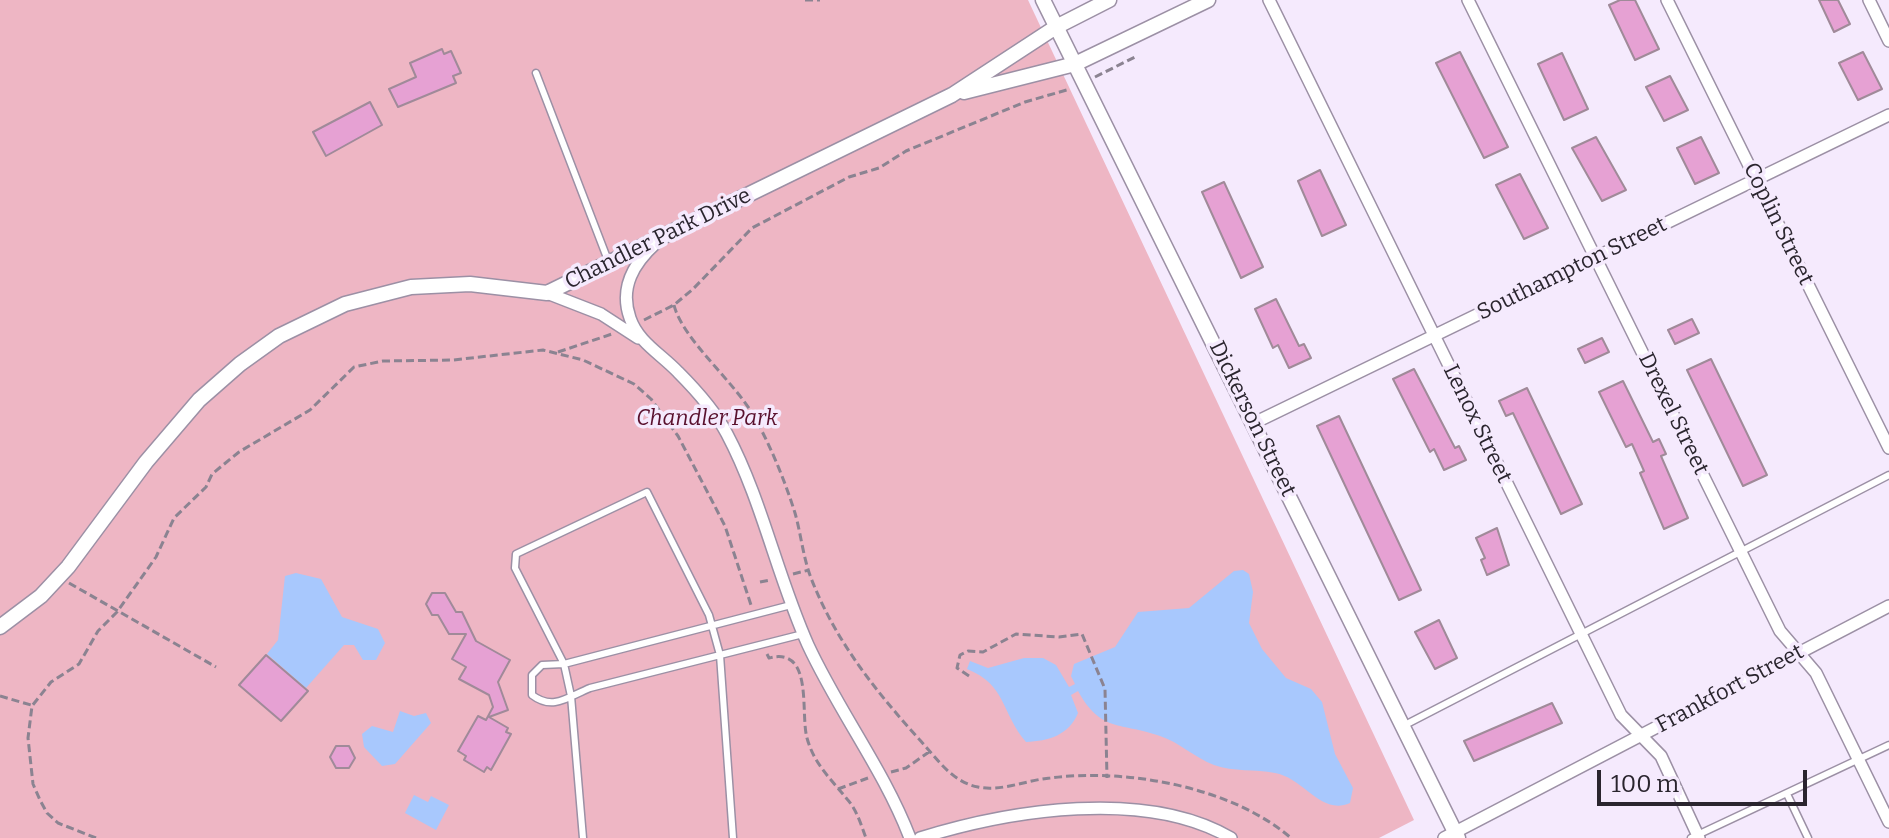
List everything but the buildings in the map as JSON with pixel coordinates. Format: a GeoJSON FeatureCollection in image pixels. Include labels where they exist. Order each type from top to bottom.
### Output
{"type":"FeatureCollection","features":[{"type":"Feature","properties":{"kind":"street","name":"Dickerson Street"},"geometry":{"type":"LineString","coordinates":[[1043,0],[1403,726],[1452,836]]}},
{"type":"Feature","properties":{"kind":"street","name":"Chandler Park Drive"},"geometry":{"type":"LineString","coordinates":[[0,627],[59,578],[176,426],[221,380],[279,336],[345,304],[411,287],[470,284],[547,293],[952,95],[1056,27],[1109,0]]}},
{"type":"Feature","properties":{"kind":"street","name":"Chandler Park Drive"},"geometry":{"type":"LineString","coordinates":[[952,95],[1075,64],[1208,0]]}},
{"type":"Feature","properties":{"kind":"street","name":"Lenox Street"},"geometry":{"type":"LineString","coordinates":[[1269,0],[1621,715],[1661,756],[1696,837]]}},
{"type":"Feature","properties":{"kind":"street","name":"Drexel Street"},"geometry":{"type":"LineString","coordinates":[[1468,0],[1780,631],[1816,673],[1889,822]]}},
{"type":"Feature","properties":{"kind":"street","name":"Coplin Street"},"geometry":{"type":"LineString","coordinates":[[1667,0],[1889,448]]}},
{"type":"Feature","properties":{"kind":"street"},"geometry":{"type":"LineString","coordinates":[[1869,0],[1889,41]]}},
{"type":"Feature","properties":{"kind":"street","name":"Southampton Street"},"geometry":{"type":"LineString","coordinates":[[1254,423],[1889,115]]}},
{"type":"Feature","properties":{"kind":"street"},"geometry":{"type":"LineString","coordinates":[[629,327],[627,302],[631,272],[638,259],[664,237]]}},
{"type":"Feature","properties":{"kind":"street"},"geometry":{"type":"LineString","coordinates":[[547,293],[578,303],[629,327],[696,392],[726,433],[745,475],[803,634],[843,715],[881,774],[910,838]]}},
{"type":"Feature","properties":{"kind":"street","name":"Frankfort Street"},"geometry":{"type":"LineString","coordinates":[[1452,836],[1889,606]]}},
{"type":"Feature","properties":{"kind":"street"},"geometry":{"type":"LineString","coordinates":[[920,838],[1003,817],[1079,810],[1177,816],[1215,828],[1231,838]]}},
{"type":"Feature","properties":{"kind":"lane"},"geometry":{"type":"LineString","coordinates":[[536,73],[609,263]]}},
{"type":"Feature","properties":{"kind":"lane"},"geometry":{"type":"LineString","coordinates":[[1403,726],[1889,475]]}},
{"type":"Feature","properties":{"kind":"lane"},"geometry":{"type":"LineString","coordinates":[[583,838],[571,696],[564,664],[515,568],[516,554],[634,495],[647,492],[713,626],[720,655],[733,838]]}},
{"type":"Feature","properties":{"kind":"lane"},"geometry":{"type":"LineString","coordinates":[[791,605],[564,664],[542,665],[535,670],[530,685],[532,695],[544,704],[559,703],[571,696],[803,634]]}},
{"type":"Feature","properties":{"kind":"lane"},"geometry":{"type":"LineString","coordinates":[[1696,837],[1889,745]]}},
{"type":"Feature","properties":{"kind":"lane"},"geometry":{"type":"LineString","coordinates":[[1787,794],[1808,838]]}},
{"type":"Feature","properties":{"kind":"path"},"geometry":{"type":"LineString","coordinates":[[805,0],[820,0]]}},
{"type":"Feature","properties":{"kind":"path"},"geometry":{"type":"LineString","coordinates":[[558,352],[629,327],[674,305],[752,228],[849,177],[879,168],[906,151],[1025,102],[1060,94],[1137,56]]}},
{"type":"Feature","properties":{"kind":"path"},"geometry":{"type":"LineString","coordinates":[[674,305],[686,329],[738,392],[765,437],[795,513],[809,574],[840,640],[862,673],[951,774],[980,788],[1052,777],[1107,778],[1182,786],[1226,799],[1275,824],[1291,838]]}},
{"type":"Feature","properties":{"kind":"path"},"geometry":{"type":"LineString","coordinates":[[96,838],[58,823],[47,813],[40,800],[29,761],[32,706],[51,682],[79,664],[98,631],[117,612],[156,557],[174,518],[206,487],[212,474],[239,452],[321,402],[354,367],[393,360],[453,360],[527,351],[558,352],[603,367],[634,384],[651,399],[678,436],[725,526],[755,616]]}},
{"type":"Feature","properties":{"kind":"path"},"geometry":{"type":"LineString","coordinates":[[59,578],[216,667]]}},
{"type":"Feature","properties":{"kind":"path"},"geometry":{"type":"LineString","coordinates":[[969,676],[957,668],[960,655],[968,651],[983,652],[1016,634],[1059,637],[1079,633],[1093,656],[1105,689],[1107,778]]}},
{"type":"Feature","properties":{"kind":"path"},"geometry":{"type":"LineString","coordinates":[[764,645],[769,658],[776,656],[793,661],[802,673],[802,716],[810,750],[824,773],[849,801],[866,838]]}},
{"type":"Feature","properties":{"kind":"path"},"geometry":{"type":"LineString","coordinates":[[0,696],[32,706]]}},
{"type":"Feature","properties":{"kind":"green space","name":"Chandler Park"},"geometry":{"type":"Polygon","coordinates":[[[0,0],[1028,0],[1414,820],[1379,838],[0,838],[0,0]]]}},
{"type":"Feature","properties":{"kind":"water"},"geometry":{"type":"Polygon","coordinates":[[[1243,570],[1249,574],[1253,592],[1249,623],[1262,649],[1286,678],[1311,689],[1322,702],[1335,754],[1353,788],[1350,803],[1340,806],[1321,801],[1285,776],[1214,765],[1167,739],[1113,724],[1095,714],[1078,691],[1071,695],[1078,713],[1064,732],[1026,742],[997,691],[967,669],[970,661],[988,668],[1024,658],[1043,658],[1056,665],[1069,687],[1075,684],[1071,676],[1074,664],[1115,647],[1138,612],[1189,608],[1234,571],[1243,570]]]}},
{"type":"Feature","properties":{"kind":"water"},"geometry":{"type":"Polygon","coordinates":[[[296,573],[321,579],[342,617],[378,629],[385,643],[376,660],[363,660],[354,645],[344,645],[306,688],[267,654],[278,640],[285,576],[296,573]]]}},
{"type":"Feature","properties":{"kind":"water"},"geometry":{"type":"Polygon","coordinates":[[[400,711],[414,716],[426,713],[431,723],[395,764],[382,766],[364,747],[362,734],[372,726],[393,732],[400,711]]]}},
{"type":"Feature","properties":{"kind":"water"},"geometry":{"type":"Polygon","coordinates":[[[414,795],[428,802],[431,796],[449,805],[436,830],[405,813],[414,795]]]}}]}
